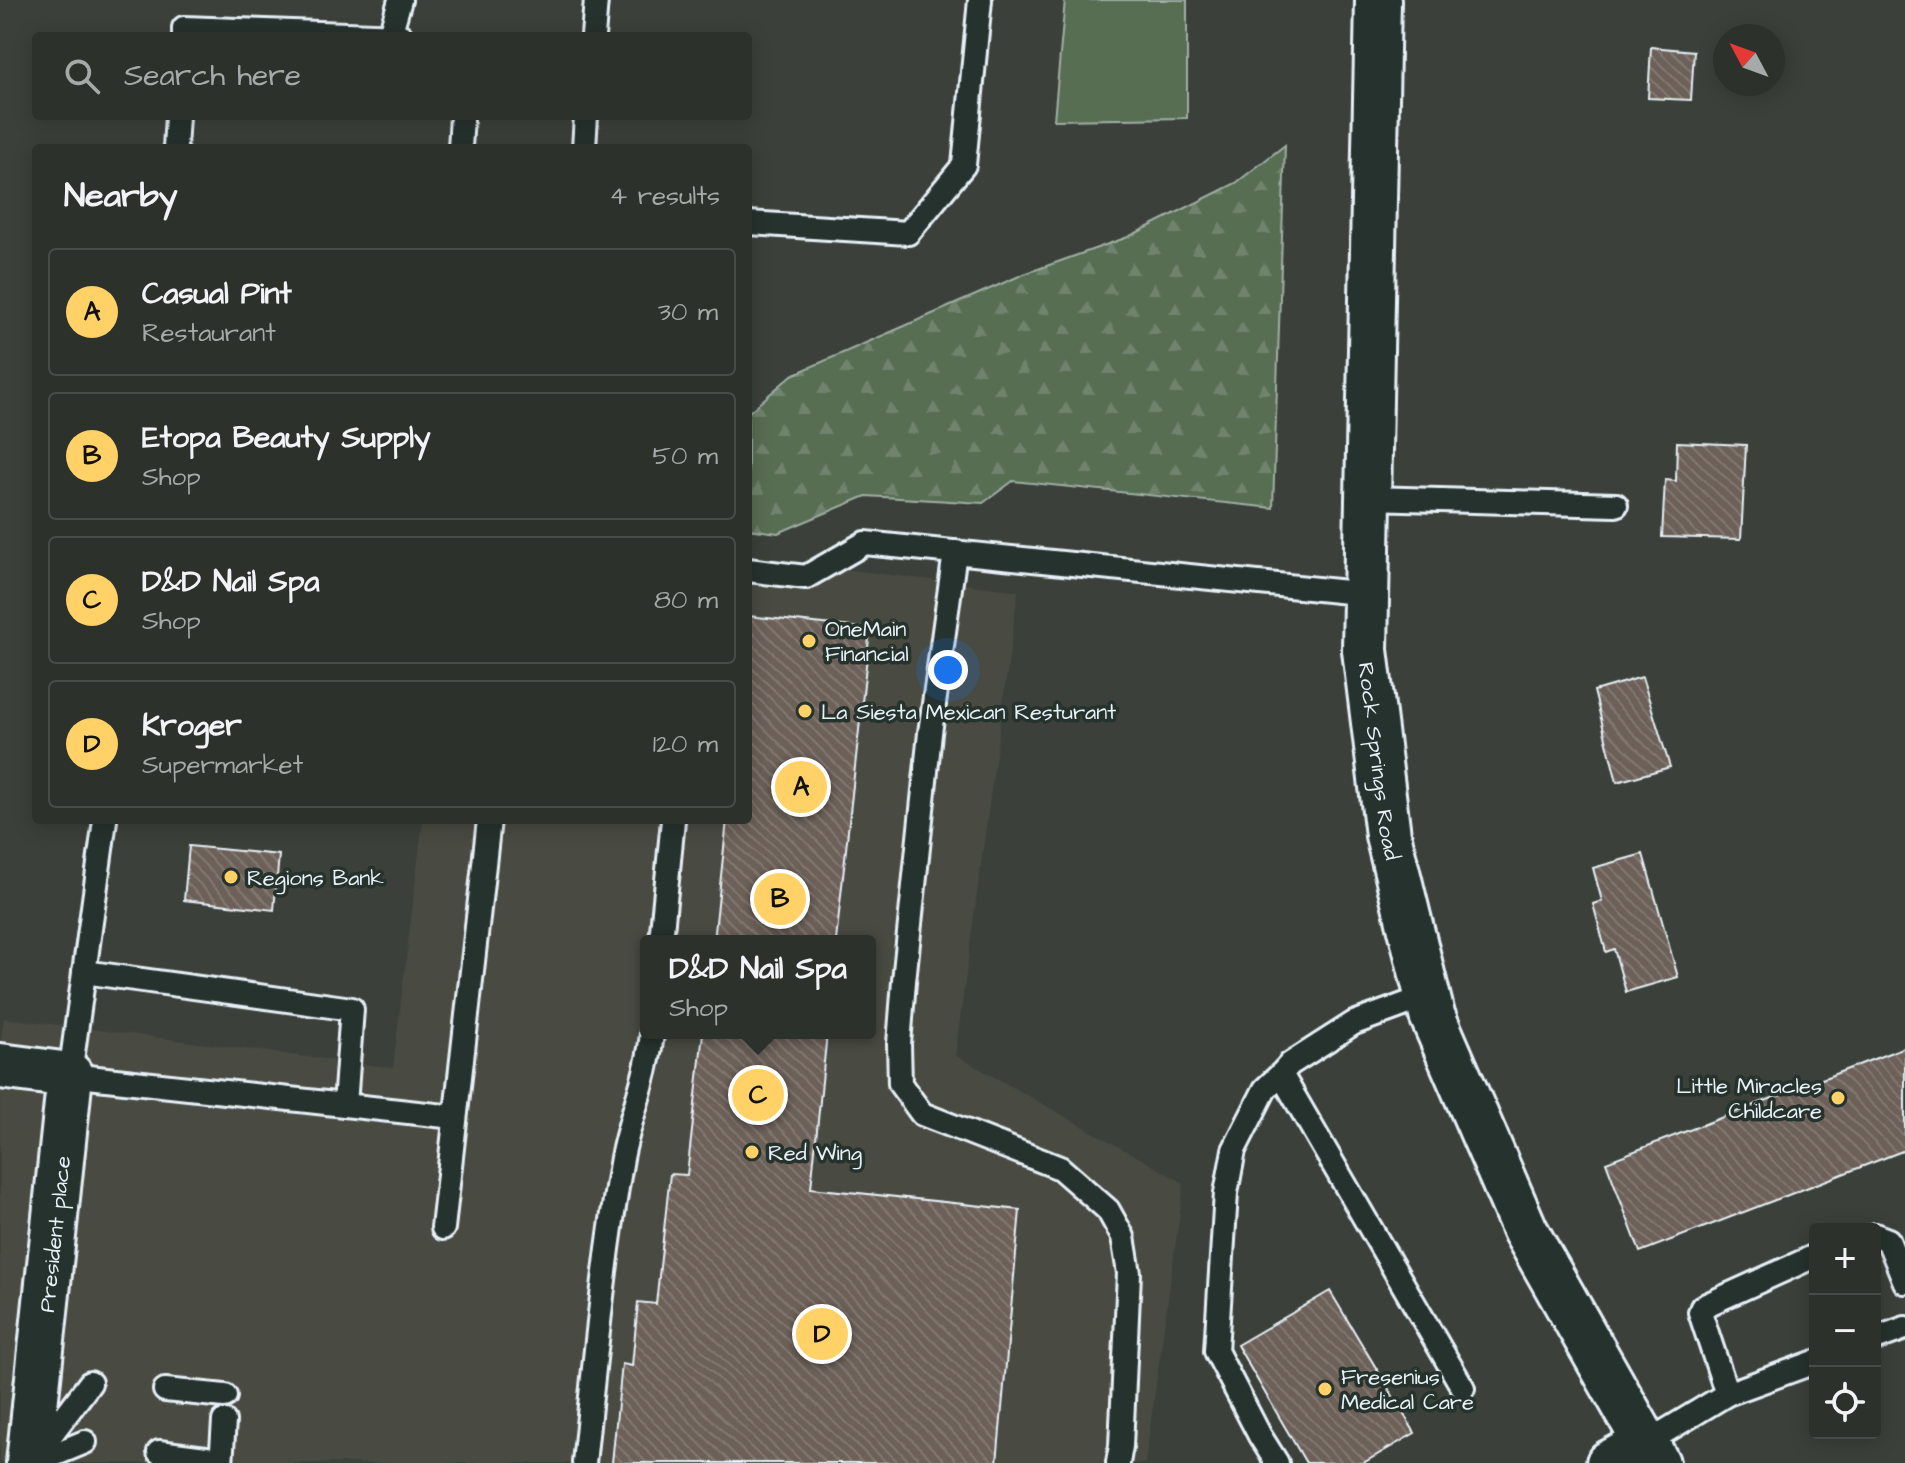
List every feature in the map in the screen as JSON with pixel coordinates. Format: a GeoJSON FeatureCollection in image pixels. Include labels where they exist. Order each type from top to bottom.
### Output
{"type":"FeatureCollection","features":[{"type":"Feature","properties":{"kind":"street","name":"Rock Springs Road"},"geometry":{"type":"LineString","coordinates":[[1378,0],[1365,650],[1388,835],[1432,1015],[1525,1230],[1637,1456]]}},
{"type":"Feature","properties":{"kind":"street"},"geometry":{"type":"LineString","coordinates":[[0,1066],[70,1075]]}},
{"type":"Feature","properties":{"kind":"street","name":"President place"},"geometry":{"type":"LineString","coordinates":[[31,1463],[70,1075]]}},
{"type":"Feature","properties":{"kind":"lane"},"geometry":{"type":"LineString","coordinates":[[396,32],[400,0]]}},
{"type":"Feature","properties":{"kind":"lane"},"geometry":{"type":"LineString","coordinates":[[593,32],[596,0]]}},
{"type":"Feature","properties":{"kind":"lane"},"geometry":{"type":"LineString","coordinates":[[752,223],[908,233],[964,165],[980,0]]}},
{"type":"Feature","properties":{"kind":"lane"},"geometry":{"type":"LineString","coordinates":[[184,32],[184,28],[305,32]]}},
{"type":"Feature","properties":{"kind":"lane"},"geometry":{"type":"LineString","coordinates":[[175,144],[177,120]]}},
{"type":"Feature","properties":{"kind":"lane"},"geometry":{"type":"LineString","coordinates":[[460,144],[462,120]]}},
{"type":"Feature","properties":{"kind":"lane"},"geometry":{"type":"LineString","coordinates":[[584,144],[586,120]]}},
{"type":"Feature","properties":{"kind":"lane"},"geometry":{"type":"LineString","coordinates":[[1370,498],[1616,505]]}},
{"type":"Feature","properties":{"kind":"lane"},"geometry":{"type":"LineString","coordinates":[[752,570],[806,577],[865,543],[1367,594]]}},
{"type":"Feature","properties":{"kind":"lane"},"geometry":{"type":"LineString","coordinates":[[955,552],[930,733],[904,981],[899,1044],[900,1084],[922,1114],[1060,1168],[1108,1210],[1123,1237],[1129,1273],[1118,1463]]}},
{"type":"Feature","properties":{"kind":"lane"},"geometry":{"type":"LineString","coordinates":[[104,824],[70,1075],[454,1117]]}},
{"type":"Feature","properties":{"kind":"lane"},"geometry":{"type":"LineString","coordinates":[[443,1228],[489,824]]}},
{"type":"Feature","properties":{"kind":"lane"},"geometry":{"type":"LineString","coordinates":[[662,935],[673,824]]}},
{"type":"Feature","properties":{"kind":"lane"},"geometry":{"type":"LineString","coordinates":[[84,972],[352,1009],[345,1105]]}},
{"type":"Feature","properties":{"kind":"lane"},"geometry":{"type":"LineString","coordinates":[[1277,1463],[1216,1351],[1226,1193],[1234,1150],[1265,1089],[1290,1064],[1354,1023],[1428,996]]}},
{"type":"Feature","properties":{"kind":"lane"},"geometry":{"type":"LineString","coordinates":[[584,1463],[606,1259],[623,1154],[650,1058],[652,1039]]}},
{"type":"Feature","properties":{"kind":"lane"},"geometry":{"type":"LineString","coordinates":[[1281,1074],[1463,1388]]}},
{"type":"Feature","properties":{"kind":"lane"},"geometry":{"type":"LineString","coordinates":[[1881,1237],[1888,1240],[1905,1282]]}},
{"type":"Feature","properties":{"kind":"lane"},"geometry":{"type":"LineString","coordinates":[[1727,1394],[1700,1312],[1702,1307],[1809,1259]]}},
{"type":"Feature","properties":{"kind":"lane"},"geometry":{"type":"LineString","coordinates":[[1881,1337],[1905,1328]]}},
{"type":"Feature","properties":{"kind":"lane"},"geometry":{"type":"LineString","coordinates":[[1637,1456],[1727,1394],[1809,1364]]}},
{"type":"Feature","properties":{"kind":"lane"},"geometry":{"type":"LineString","coordinates":[[31,1463],[90,1383]]}},
{"type":"Feature","properties":{"kind":"lane"},"geometry":{"type":"LineString","coordinates":[[165,1390],[225,1396]]}},
{"type":"Feature","properties":{"kind":"lane"},"geometry":{"type":"LineString","coordinates":[[159,1452],[221,1462],[224,1421]]}},
{"type":"Feature","properties":{"kind":"lane"},"geometry":{"type":"LineString","coordinates":[[31,1463],[85,1442]]}},
{"type":"Feature","properties":{"kind":"shaded area"},"geometry":{"type":"Polygon","coordinates":[[[752,558],[1018,591],[955,1055],[1184,1183],[1145,1463],[0,1463],[0,1047],[4,1018],[393,1068],[423,824],[752,824],[752,558]]]}},
{"type":"Feature","properties":{"kind":"green space"},"geometry":{"type":"Polygon","coordinates":[[[1065,0],[1187,0],[1187,118],[1054,120],[1065,0]]]}},
{"type":"Feature","properties":{"kind":"green space"},"geometry":{"type":"Polygon","coordinates":[[[1285,145],[1273,508],[1013,481],[983,503],[866,496],[778,533],[752,530],[752,410],[792,375],[1024,274],[1128,237],[1236,183],[1285,145]]]}},
{"type":"Feature","properties":{"kind":"building"},"geometry":{"type":"Polygon","coordinates":[[[1651,47],[1694,51],[1691,100],[1648,98],[1651,47]]]}},
{"type":"Feature","properties":{"kind":"building"},"geometry":{"type":"Polygon","coordinates":[[[1677,442],[1746,445],[1741,539],[1662,537],[1665,480],[1676,481],[1677,442]]]}},
{"type":"Feature","properties":{"kind":"building"},"geometry":{"type":"Polygon","coordinates":[[[752,616],[870,629],[837,935],[715,935],[727,824],[752,824],[752,616]]]}},
{"type":"Feature","properties":{"kind":"building"},"geometry":{"type":"Polygon","coordinates":[[[1642,677],[1670,767],[1617,782],[1594,691],[1642,677]]]}},
{"type":"Feature","properties":{"kind":"building","name":"Regions Bank"},"geometry":{"type":"Polygon","coordinates":[[[189,846],[279,855],[274,910],[184,900],[189,846]]]}},
{"type":"Feature","properties":{"kind":"building"},"geometry":{"type":"Polygon","coordinates":[[[1643,854],[1678,977],[1626,992],[1614,949],[1606,952],[1593,904],[1602,901],[1593,868],[1643,854]]]}},
{"type":"Feature","properties":{"kind":"building"},"geometry":{"type":"Polygon","coordinates":[[[702,1039],[826,1039],[811,1188],[1020,1210],[997,1463],[612,1463],[622,1364],[632,1366],[638,1302],[656,1304],[670,1174],[687,1175],[702,1039]]]}},
{"type":"Feature","properties":{"kind":"building","name":"Little Miracles Childcare"},"geometry":{"type":"Polygon","coordinates":[[[1905,1047],[1905,1150],[1640,1252],[1606,1162],[1905,1047]]]}},
{"type":"Feature","properties":{"kind":"building","name":"Fresenius Medical Care"},"geometry":{"type":"Polygon","coordinates":[[[1330,1291],[1415,1433],[1363,1463],[1306,1463],[1237,1345],[1330,1291]]]}},
{"type":"Feature","properties":{"kind":"place","name":"OneMain Financial"},"geometry":{"type":"Point","coordinates":[809,641]}},
{"type":"Feature","properties":{"kind":"place","name":"La Siesta Mexican Resturant"},"geometry":{"type":"Point","coordinates":[805,711]}},
{"type":"Feature","properties":{"kind":"place","name":"Casual Pint"},"geometry":{"type":"Point","coordinates":[801,787]}},
{"type":"Feature","properties":{"kind":"place","name":"Regions Bank"},"geometry":{"type":"Point","coordinates":[231,877]}},
{"type":"Feature","properties":{"kind":"place","name":"Etopa Beauty Supply"},"geometry":{"type":"Point","coordinates":[780,899]}},
{"type":"Feature","properties":{"kind":"place","name":"D&D Nail Spa"},"geometry":{"type":"Point","coordinates":[758,1095]}},
{"type":"Feature","properties":{"kind":"place","name":"Little Miracles Childcare"},"geometry":{"type":"Point","coordinates":[1838,1098]}},
{"type":"Feature","properties":{"kind":"place","name":"Red Wing"},"geometry":{"type":"Point","coordinates":[752,1152]}},
{"type":"Feature","properties":{"kind":"place","name":"Kroger"},"geometry":{"type":"Point","coordinates":[822,1334]}},
{"type":"Feature","properties":{"kind":"place","name":"Fresenius Medical Care"},"geometry":{"type":"Point","coordinates":[1325,1389]}}]}
